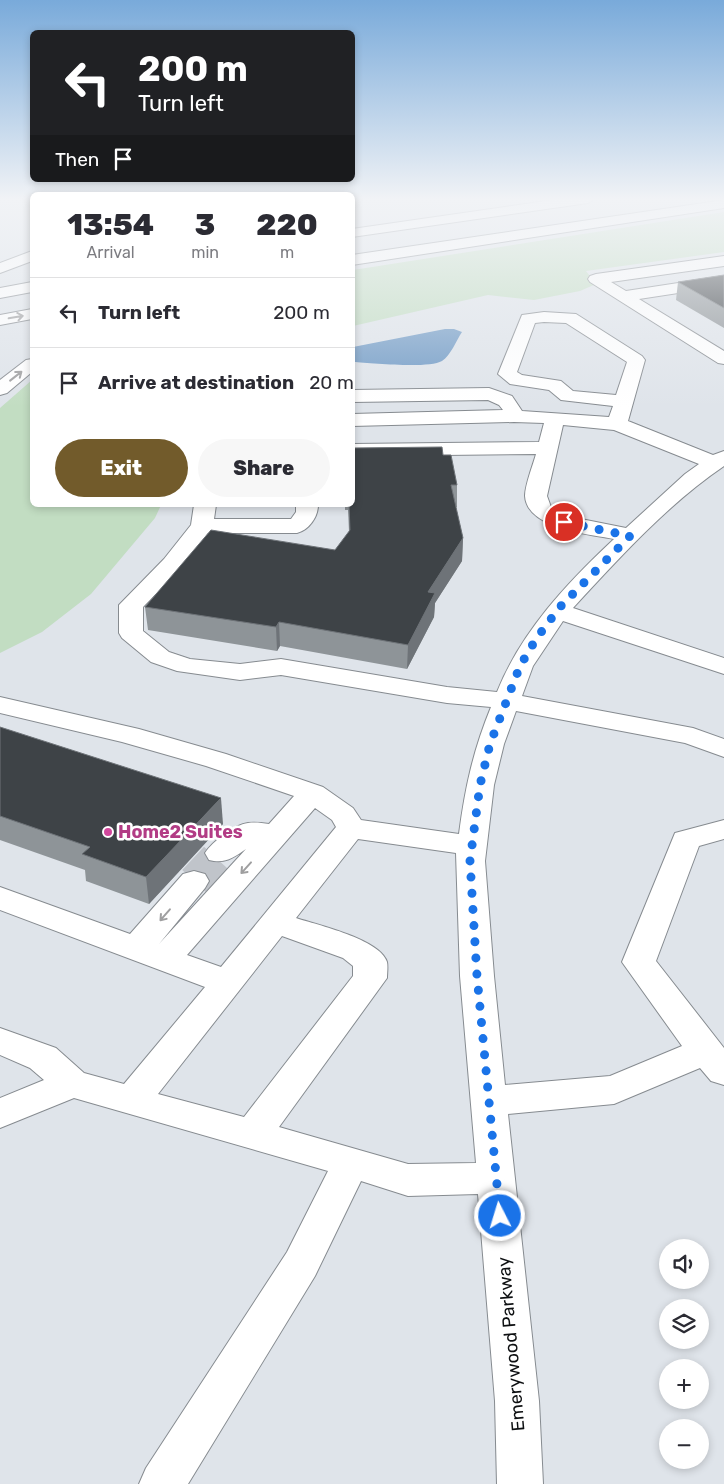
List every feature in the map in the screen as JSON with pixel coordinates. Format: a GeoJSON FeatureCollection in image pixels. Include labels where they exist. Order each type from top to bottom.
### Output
{"type":"FeatureCollection","features":[{"type":"Feature","properties":{"kind":"main road"},"geometry":{"type":"LineString","coordinates":[[668,268],[596,279],[724,359]]}},
{"type":"Feature","properties":{"kind":"main road"},"geometry":{"type":"LineString","coordinates":[[0,277],[30,271]]}},
{"type":"Feature","properties":{"kind":"main road"},"geometry":{"type":"LineString","coordinates":[[623,296],[724,281]]}},
{"type":"Feature","properties":{"kind":"main road"},"geometry":{"type":"LineString","coordinates":[[0,293],[30,287]]}},
{"type":"Feature","properties":{"kind":"main road"},"geometry":{"type":"LineString","coordinates":[[0,320],[30,314]]}},
{"type":"Feature","properties":{"kind":"main road"},"geometry":{"type":"LineString","coordinates":[[618,424],[636,360],[570,318],[544,317],[528,319],[506,374],[517,380],[554,385],[568,396],[624,401]]}},
{"type":"Feature","properties":{"kind":"main road"},"geometry":{"type":"LineString","coordinates":[[0,389],[30,366]]}},
{"type":"Feature","properties":{"kind":"main road"},"geometry":{"type":"LineString","coordinates":[[355,396],[489,394],[500,397],[510,404],[514,416]]}},
{"type":"Feature","properties":{"kind":"main road"},"geometry":{"type":"LineString","coordinates":[[355,420],[514,416],[618,424],[720,460]]}},
{"type":"Feature","properties":{"kind":"main road"},"geometry":{"type":"LineString","coordinates":[[555,418],[536,496],[542,511],[564,522],[630,536]]}},
{"type":"Feature","properties":{"kind":"main road"},"geometry":{"type":"LineString","coordinates":[[355,450],[548,448]]}},
{"type":"Feature","properties":{"kind":"main road","name":"Emerywood Parkway"},"geometry":{"type":"LineString","coordinates":[[520,1484],[517,1401],[477,976],[470,861],[480,785],[490,744],[506,701],[520,666],[536,639],[558,611],[630,536],[692,478],[720,460]]}},
{"type":"Feature","properties":{"kind":"main road"},"geometry":{"type":"LineString","coordinates":[[307,507],[307,513],[297,526],[204,515],[172,564],[131,605],[131,633],[160,657],[186,666],[240,672],[281,667],[448,695],[506,701],[693,736],[724,749]]}},
{"type":"Feature","properties":{"kind":"main road"},"geometry":{"type":"LineString","coordinates":[[558,611],[724,666]]}},
{"type":"Feature","properties":{"kind":"main road"},"geometry":{"type":"LineString","coordinates":[[0,705],[129,735],[216,760],[313,792],[343,814],[350,828]]}},
{"type":"Feature","properties":{"kind":"main road"},"geometry":{"type":"LineString","coordinates":[[165,958],[313,792]]}},
{"type":"Feature","properties":{"kind":"main road"},"geometry":{"type":"LineString","coordinates":[[350,828],[472,846]]}},
{"type":"Feature","properties":{"kind":"main road"},"geometry":{"type":"LineString","coordinates":[[132,1101],[350,828]]}},
{"type":"Feature","properties":{"kind":"main road"},"geometry":{"type":"LineString","coordinates":[[489,1101],[614,1090],[714,1061],[639,962],[686,840],[724,829]]}},
{"type":"Feature","properties":{"kind":"main road"},"geometry":{"type":"LineString","coordinates":[[220,853],[250,832],[276,834]]}},
{"type":"Feature","properties":{"kind":"main road"},"geometry":{"type":"LineString","coordinates":[[136,948],[194,881]]}},
{"type":"Feature","properties":{"kind":"main road"},"geometry":{"type":"LineString","coordinates":[[0,898],[227,982]]}},
{"type":"Feature","properties":{"kind":"main road"},"geometry":{"type":"LineString","coordinates":[[252,1135],[370,978],[370,962],[355,950],[275,922]]}},
{"type":"Feature","properties":{"kind":"main road"},"geometry":{"type":"LineString","coordinates":[[0,1041],[43,1058],[72,1084],[408,1180],[496,1178]]}},
{"type":"Feature","properties":{"kind":"main road"},"geometry":{"type":"LineString","coordinates":[[0,1113],[72,1084]]}},
{"type":"Feature","properties":{"kind":"main road"},"geometry":{"type":"LineString","coordinates":[[162,1484],[301,1264],[351,1163]]}},
{"type":"Feature","properties":{"kind":"green space"},"geometry":{"type":"Polygon","coordinates":[[[606,268],[586,271],[596,284],[580,291],[534,300],[488,295],[355,326],[355,270],[606,268]]]}},
{"type":"Feature","properties":{"kind":"green space"},"geometry":{"type":"Polygon","coordinates":[[[30,382],[30,507],[160,507],[155,518],[91,594],[42,632],[0,653],[0,408],[30,382]]]}},
{"type":"Feature","properties":{"kind":"water"},"geometry":{"type":"Polygon","coordinates":[[[445,329],[454,329],[462,332],[451,352],[442,361],[425,365],[355,362],[355,347],[445,329]]]}},
{"type":"Feature","properties":{"kind":"building"},"geometry":{"type":"Polygon","coordinates":[[[724,275],[724,308],[678,282],[724,275]]]}},
{"type":"Feature","properties":{"kind":"building"},"geometry":{"type":"Polygon","coordinates":[[[442,447],[443,455],[451,455],[457,485],[451,485],[463,538],[428,592],[435,593],[408,645],[279,622],[276,627],[145,607],[211,530],[335,550],[350,530],[349,507],[355,507],[355,448],[442,447]]]}},
{"type":"Feature","properties":{"kind":"building","name":"Home2 Suites"},"geometry":{"type":"Polygon","coordinates":[[[0,727],[221,798],[146,877],[82,854],[90,847],[0,816],[0,727]]]}},
{"type":"Feature","properties":{"kind":"tunnel"},"geometry":{"type":"LineString","coordinates":[[194,881],[220,853]]}},
{"type":"Feature","properties":{"kind":"place","name":"Home2 Suites"},"geometry":{"type":"Point","coordinates":[108,832]}},
{"type":"Feature","properties":{"kind":"route"},"geometry":{"type":"LineString","coordinates":[[500,1216],[477,976],[470,861],[480,785],[490,744],[520,666],[536,639],[560,607],[630,536],[564,522]]}}]}
